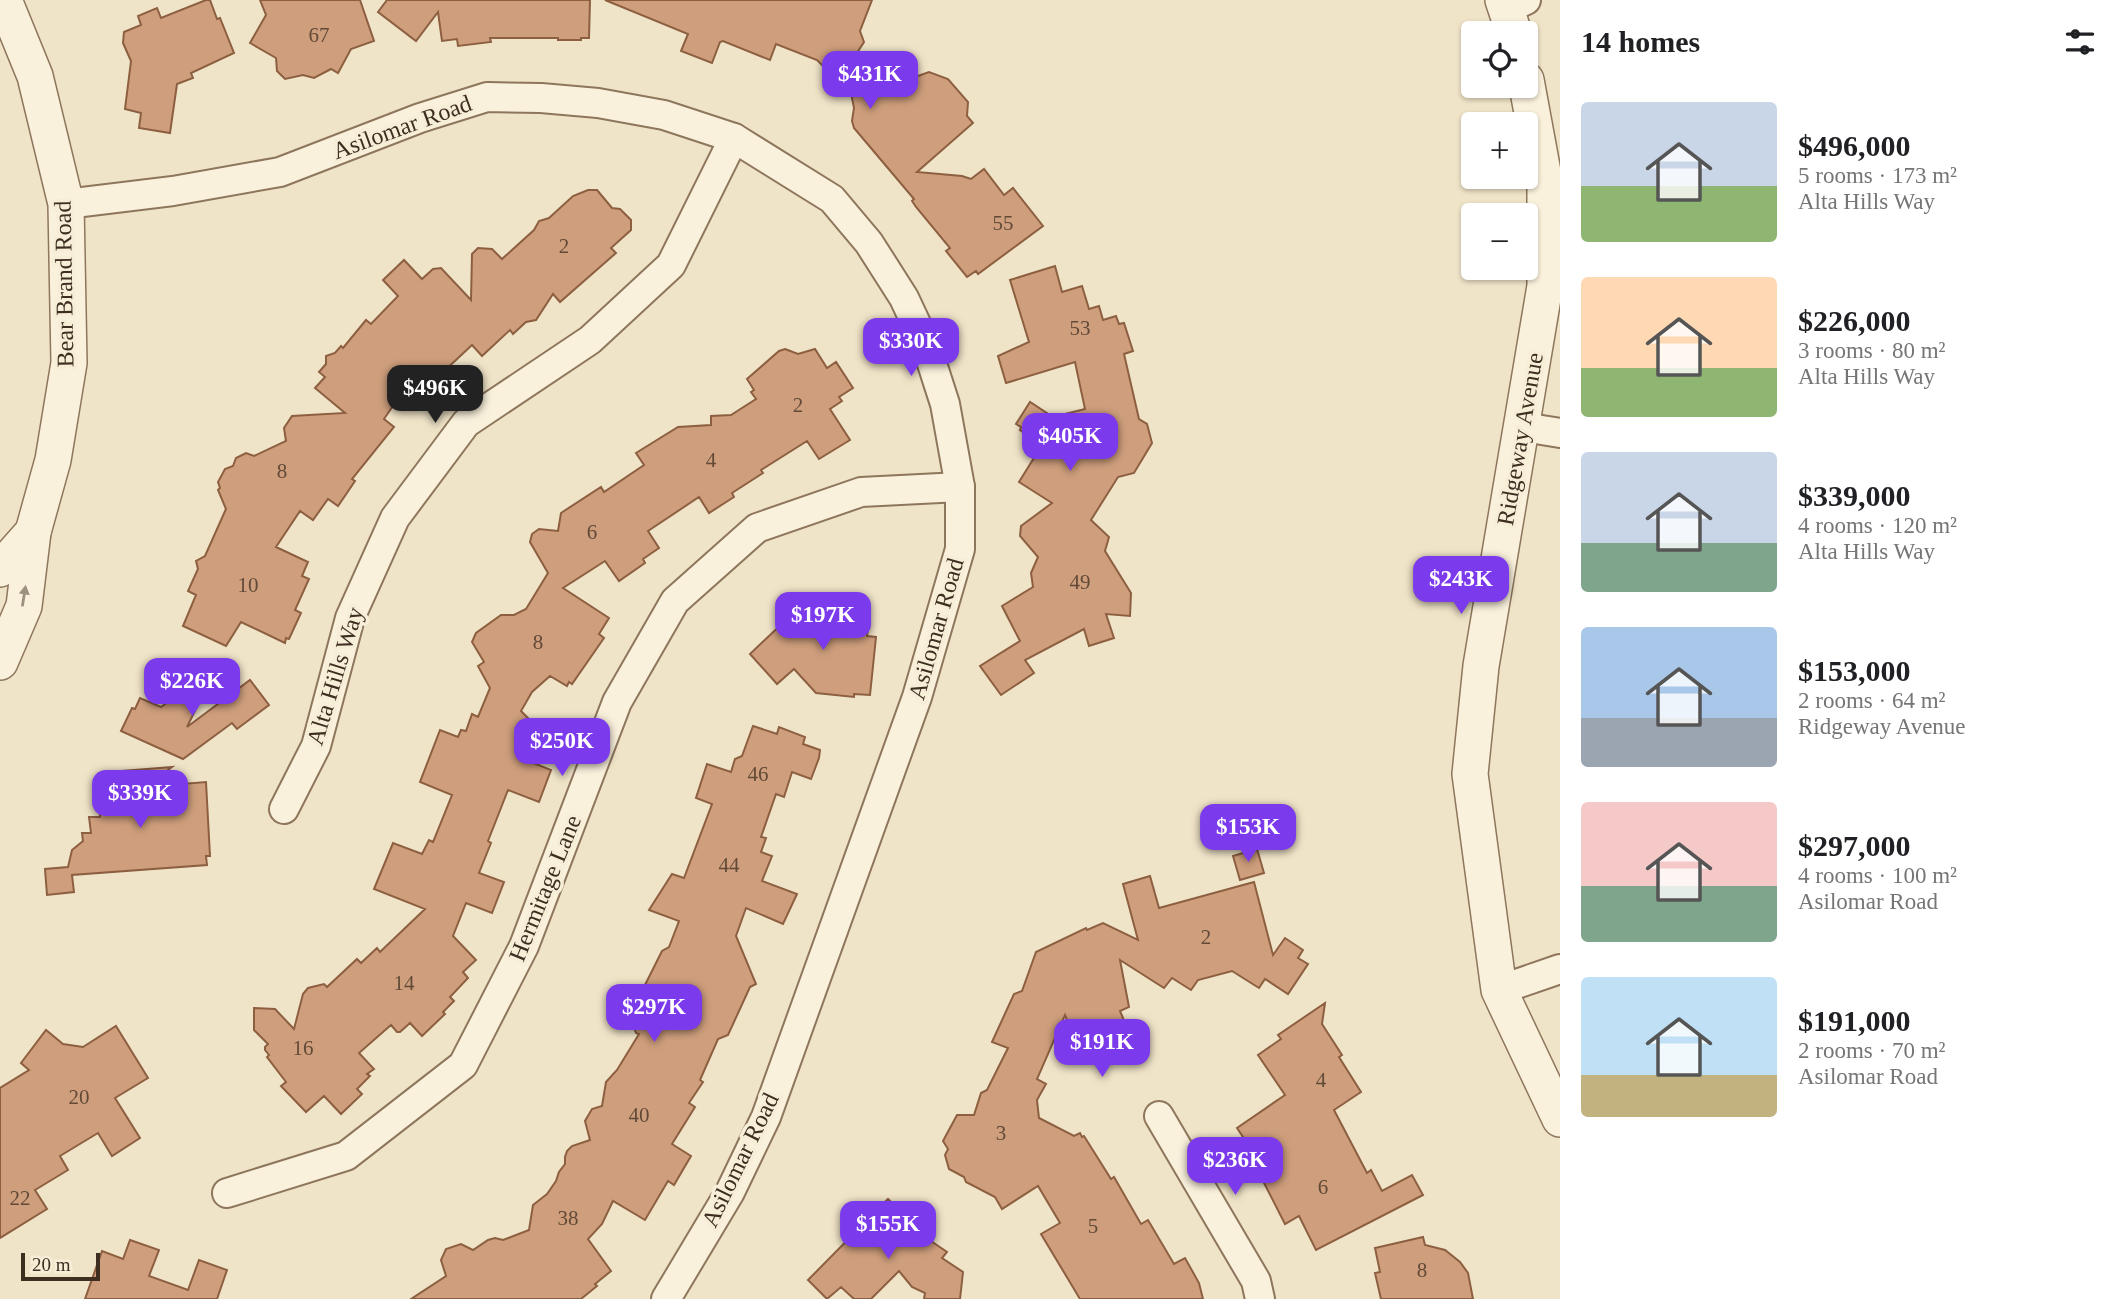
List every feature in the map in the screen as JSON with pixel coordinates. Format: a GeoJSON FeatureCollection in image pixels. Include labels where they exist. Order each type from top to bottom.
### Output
{"type":"FeatureCollection","features":[{"type":"Feature","properties":{"kind":"street","name":"Bear Brand Road"},"geometry":{"type":"LineString","coordinates":[[0,662],[24,606],[33,532],[53,460],[69,363],[66,204],[35,76],[4,0]]}},
{"type":"Feature","properties":{"kind":"street","name":"Asilomar Road"},"geometry":{"type":"LineString","coordinates":[[66,204],[173,191],[280,172],[420,118],[486,97],[598,103],[664,116],[734,138],[832,199],[869,243],[904,298],[926,345],[944,404],[960,487],[960,549],[917,696],[766,1117],[730,1192],[666,1299]]}},
{"type":"Feature","properties":{"kind":"street","name":"Ridgeway Avenue"},"geometry":{"type":"LineString","coordinates":[[1529,98],[1545,183],[1545,286],[1481,666],[1470,774],[1499,990],[1560,1118]]}},
{"type":"Feature","properties":{"kind":"street","name":"Alta Hills Way"},"geometry":{"type":"LineString","coordinates":[[284,809],[316,746],[350,618],[395,519],[466,423],[590,340],[671,265],[734,138]]}},
{"type":"Feature","properties":{"kind":"street"},"geometry":{"type":"LineString","coordinates":[[1523,427],[1560,433]]}},
{"type":"Feature","properties":{"kind":"street","name":"Hermitage Lane"},"geometry":{"type":"LineString","coordinates":[[226,1193],[346,1156],[463,1065],[524,946],[617,702],[675,601],[757,528],[861,492],[960,487]]}},
{"type":"Feature","properties":{"kind":"street","name":"Bear Brand Road"},"geometry":{"type":"LineString","coordinates":[[0,569],[33,532]]}},
{"type":"Feature","properties":{"kind":"street"},"geometry":{"type":"LineString","coordinates":[[1499,990],[1560,969]]}},
{"type":"Feature","properties":{"kind":"street"},"geometry":{"type":"LineString","coordinates":[[1159,1116],[1256,1281],[1260,1299]]}},
{"type":"Feature","properties":{"kind":"building"},"geometry":{"type":"Polygon","coordinates":[[[210,0],[217,19],[220,18],[234,53],[191,73],[193,78],[177,84],[170,133],[139,128],[141,113],[125,109],[131,61],[123,43],[124,32],[141,25],[138,16],[157,8],[161,18],[210,0]]]}},
{"type":"Feature","properties":{"kind":"building"},"geometry":{"type":"Polygon","coordinates":[[[260,0],[360,0],[374,41],[351,49],[338,73],[331,69],[314,78],[303,75],[285,79],[277,71],[276,58],[250,43],[266,15],[260,0]]]}},
{"type":"Feature","properties":{"kind":"building"},"geometry":{"type":"Polygon","coordinates":[[[387,0],[590,0],[589,38],[490,38],[491,42],[458,46],[457,39],[442,41],[438,12],[416,41],[378,12],[387,0]]]}},
{"type":"Feature","properties":{"kind":"building"},"geometry":{"type":"Polygon","coordinates":[[[605,0],[872,0],[860,31],[864,42],[851,62],[870,83],[929,72],[948,79],[968,102],[967,116],[973,123],[917,172],[971,179],[984,169],[1004,195],[1013,188],[1043,226],[978,274],[976,271],[967,277],[946,251],[950,248],[916,207],[912,201],[914,199],[854,128],[851,93],[865,80],[828,71],[817,60],[776,44],[770,60],[723,41],[720,42],[712,63],[681,51],[688,34],[605,0]]]}},
{"type":"Feature","properties":{"kind":"building"},"geometry":{"type":"Polygon","coordinates":[[[588,190],[597,190],[612,208],[620,209],[631,220],[631,230],[611,248],[616,253],[560,302],[553,294],[536,320],[526,322],[513,334],[510,330],[482,356],[472,345],[440,375],[423,396],[408,384],[384,419],[394,427],[352,479],[355,481],[338,506],[328,499],[313,520],[300,511],[276,547],[308,562],[302,576],[309,579],[295,610],[301,613],[289,639],[286,638],[285,643],[241,622],[226,646],[183,626],[196,595],[188,591],[198,569],[196,561],[205,556],[226,509],[218,490],[218,482],[225,469],[233,466],[236,458],[246,453],[254,456],[286,441],[284,428],[292,416],[345,413],[315,388],[325,377],[319,372],[326,364],[326,356],[335,353],[341,346],[343,348],[366,320],[371,324],[398,296],[383,280],[404,260],[422,279],[433,269],[441,268],[471,300],[472,254],[478,248],[492,249],[502,259],[534,230],[539,221],[549,218],[573,196],[588,190]]]}},
{"type":"Feature","properties":{"kind":"building"},"geometry":{"type":"Polygon","coordinates":[[[1055,266],[1062,292],[1082,286],[1089,309],[1099,306],[1103,320],[1116,316],[1119,324],[1124,323],[1133,351],[1124,354],[1139,419],[1147,424],[1152,443],[1134,473],[1118,477],[1091,520],[1109,537],[1105,551],[1131,593],[1130,616],[1106,614],[1114,638],[1089,646],[1084,629],[1025,660],[1034,673],[1001,695],[980,666],[1020,641],[1002,606],[1033,587],[1031,573],[1038,557],[1020,536],[1021,526],[1052,503],[1019,482],[1042,445],[1020,430],[1021,427],[1016,424],[1030,402],[1053,417],[1085,409],[1075,362],[1006,383],[998,356],[1029,342],[1010,280],[1055,266]]]}},
{"type":"Feature","properties":{"kind":"building"},"geometry":{"type":"Polygon","coordinates":[[[785,349],[798,354],[815,349],[827,368],[836,362],[853,388],[839,397],[842,401],[830,409],[850,440],[819,459],[807,441],[761,470],[763,473],[732,493],[734,497],[709,513],[699,497],[648,531],[659,548],[643,559],[645,563],[619,581],[605,561],[563,588],[609,618],[599,634],[604,638],[572,684],[569,682],[567,686],[550,676],[532,692],[521,711],[530,720],[529,723],[536,734],[526,760],[551,770],[539,802],[508,790],[479,873],[504,882],[492,913],[466,903],[453,936],[476,960],[463,972],[468,978],[450,997],[454,1001],[443,1012],[445,1014],[422,1036],[410,1023],[400,1032],[391,1025],[359,1053],[374,1069],[357,1089],[362,1094],[341,1114],[324,1096],[306,1112],[281,1086],[286,1082],[267,1057],[269,1055],[265,1047],[268,1044],[254,1030],[254,1008],[275,1009],[294,1029],[303,994],[308,988],[324,984],[327,987],[357,959],[361,963],[377,948],[380,952],[425,909],[374,889],[393,843],[422,854],[429,840],[433,842],[452,795],[420,782],[440,730],[458,737],[461,730],[466,731],[472,714],[478,717],[490,688],[478,666],[484,662],[472,642],[476,633],[501,615],[514,615],[526,609],[548,573],[530,542],[532,534],[539,529],[558,531],[561,513],[601,487],[604,492],[644,465],[636,453],[678,427],[711,425],[711,416],[731,415],[756,399],[747,379],[779,351],[785,349]]]}},
{"type":"Feature","properties":{"kind":"building"},"geometry":{"type":"Polygon","coordinates":[[[810,607],[870,613],[867,636],[876,637],[870,695],[854,694],[854,697],[816,693],[794,669],[777,684],[750,654],[788,618],[793,624],[810,607]]]}},
{"type":"Feature","properties":{"kind":"building"},"geometry":{"type":"Polygon","coordinates":[[[217,666],[187,727],[250,680],[269,705],[237,729],[232,723],[183,759],[121,731],[140,698],[161,707],[217,666]]]}},
{"type":"Feature","properties":{"kind":"building"},"geometry":{"type":"Polygon","coordinates":[[[753,726],[777,734],[779,727],[805,737],[803,744],[820,750],[811,779],[792,772],[784,797],[776,794],[761,837],[766,838],[761,852],[772,856],[762,881],[797,894],[783,924],[746,908],[736,936],[756,984],[750,987],[728,1035],[718,1039],[700,1080],[703,1082],[689,1103],[695,1107],[672,1144],[691,1156],[674,1185],[668,1181],[645,1220],[613,1201],[602,1224],[588,1239],[611,1271],[581,1299],[411,1299],[446,1276],[441,1260],[446,1249],[461,1244],[473,1250],[488,1240],[503,1240],[529,1230],[533,1205],[547,1194],[556,1181],[565,1164],[567,1151],[572,1146],[590,1140],[585,1121],[592,1109],[602,1106],[606,1082],[617,1070],[639,1034],[632,1022],[645,985],[662,951],[669,947],[679,921],[649,910],[672,874],[684,878],[712,804],[696,798],[707,764],[731,772],[735,759],[742,756],[753,726]]]}},
{"type":"Feature","properties":{"kind":"building"},"geometry":{"type":"Polygon","coordinates":[[[172,767],[145,787],[206,782],[210,856],[206,856],[207,865],[72,875],[74,892],[47,895],[45,869],[68,867],[72,850],[83,841],[82,833],[91,833],[89,817],[100,817],[97,787],[123,784],[122,771],[172,767]]]}},
{"type":"Feature","properties":{"kind":"building"},"geometry":{"type":"Polygon","coordinates":[[[1257,849],[1264,873],[1240,880],[1233,856],[1257,849]]]}},
{"type":"Feature","properties":{"kind":"building"},"geometry":{"type":"Polygon","coordinates":[[[1150,876],[1159,908],[1254,882],[1273,955],[1285,938],[1303,950],[1298,958],[1308,964],[1288,994],[1265,979],[1259,988],[1232,971],[1198,980],[1191,990],[1172,978],[1164,988],[1120,960],[1129,1007],[1120,1011],[1126,1025],[1112,1031],[1121,1053],[1103,1061],[1093,1040],[1078,1047],[1065,1015],[1037,1079],[1046,1084],[1037,1100],[1039,1118],[1074,1136],[1080,1133],[1084,1136],[1111,1179],[1114,1177],[1141,1224],[1148,1220],[1174,1264],[1185,1258],[1199,1283],[1203,1299],[1080,1299],[1041,1234],[1060,1223],[1038,1186],[1002,1209],[995,1197],[966,1182],[964,1177],[949,1169],[945,1155],[948,1149],[943,1141],[957,1115],[974,1115],[981,1093],[987,1090],[1008,1048],[992,1042],[1014,994],[1022,991],[1036,952],[1086,928],[1087,930],[1103,923],[1138,940],[1123,884],[1150,876]]]}},
{"type":"Feature","properties":{"kind":"building"},"geometry":{"type":"Polygon","coordinates":[[[1325,1003],[1322,1024],[1361,1092],[1334,1110],[1367,1173],[1371,1170],[1382,1191],[1412,1175],[1423,1195],[1316,1250],[1299,1216],[1285,1224],[1261,1177],[1267,1173],[1237,1128],[1285,1095],[1258,1055],[1281,1039],[1278,1035],[1325,1003]]]}},
{"type":"Feature","properties":{"kind":"building"},"geometry":{"type":"Polygon","coordinates":[[[116,1026],[148,1078],[115,1098],[140,1138],[112,1156],[98,1133],[60,1156],[68,1170],[35,1190],[47,1209],[0,1238],[0,1088],[29,1070],[21,1063],[46,1030],[63,1044],[83,1047],[116,1026]]]}},
{"type":"Feature","properties":{"kind":"building"},"geometry":{"type":"Polygon","coordinates":[[[888,1199],[928,1239],[947,1252],[942,1258],[963,1272],[960,1299],[924,1299],[925,1293],[912,1287],[899,1271],[871,1299],[854,1299],[841,1287],[827,1299],[808,1280],[888,1199]]]}},
{"type":"Feature","properties":{"kind":"building"},"geometry":{"type":"Polygon","coordinates":[[[1423,1237],[1425,1245],[1445,1250],[1460,1262],[1468,1273],[1473,1299],[1381,1299],[1375,1273],[1380,1272],[1375,1248],[1423,1237]]]}},
{"type":"Feature","properties":{"kind":"building"},"geometry":{"type":"Polygon","coordinates":[[[130,1240],[159,1250],[149,1276],[188,1290],[199,1260],[227,1270],[217,1299],[85,1299],[102,1251],[123,1259],[130,1240]]]}}]}
